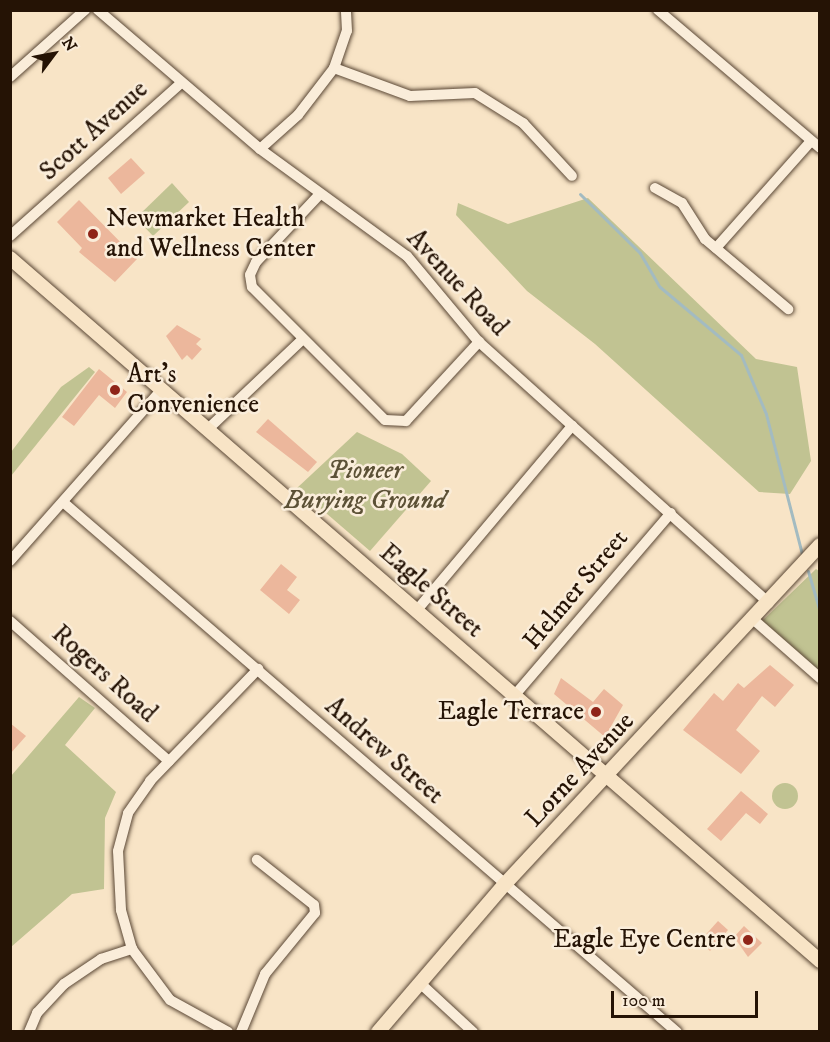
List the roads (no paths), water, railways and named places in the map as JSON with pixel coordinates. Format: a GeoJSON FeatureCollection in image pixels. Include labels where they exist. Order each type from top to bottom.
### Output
{"type":"FeatureCollection","features":[{"type":"Feature","properties":{"kind":"main road","name":"Eagle Street"},"geometry":{"type":"LineString","coordinates":[[10,258],[819,961]]}},
{"type":"Feature","properties":{"kind":"main road","name":"Lorne Avenue"},"geometry":{"type":"LineString","coordinates":[[378,1032],[504,885],[754,620],[819,545]]}},
{"type":"Feature","properties":{"kind":"street"},"geometry":{"type":"LineString","coordinates":[[10,77],[85,10]]}},
{"type":"Feature","properties":{"kind":"street","name":"Avenue Road"},"geometry":{"type":"LineString","coordinates":[[98,10],[181,83],[319,195],[407,256],[479,342],[769,603]]}},
{"type":"Feature","properties":{"kind":"street"},"geometry":{"type":"LineString","coordinates":[[260,148],[298,115],[334,68],[347,31],[346,10]]}},
{"type":"Feature","properties":{"kind":"street"},"geometry":{"type":"LineString","coordinates":[[658,10],[815,144],[716,248]]}},
{"type":"Feature","properties":{"kind":"street"},"geometry":{"type":"LineString","coordinates":[[334,68],[410,96],[475,93],[523,123],[572,176]]}},
{"type":"Feature","properties":{"kind":"street","name":"Scott Avenue"},"geometry":{"type":"LineString","coordinates":[[10,236],[181,83]]}},
{"type":"Feature","properties":{"kind":"street"},"geometry":{"type":"LineString","coordinates":[[656,188],[682,203],[716,248],[788,309]]}},
{"type":"Feature","properties":{"kind":"street"},"geometry":{"type":"LineString","coordinates":[[319,195],[250,275],[252,287],[394,425],[420,407],[479,342]]}},
{"type":"Feature","properties":{"kind":"street"},"geometry":{"type":"LineString","coordinates":[[208,429],[303,339]]}},
{"type":"Feature","properties":{"kind":"street"},"geometry":{"type":"LineString","coordinates":[[10,561],[162,389]]}},
{"type":"Feature","properties":{"kind":"street"},"geometry":{"type":"LineString","coordinates":[[417,610],[572,426]]}},
{"type":"Feature","properties":{"kind":"street","name":"Andrew Street"},"geometry":{"type":"LineString","coordinates":[[63,501],[504,885],[677,1032]]}},
{"type":"Feature","properties":{"kind":"street","name":"Helmer Street"},"geometry":{"type":"LineString","coordinates":[[514,696],[670,513]]}},
{"type":"Feature","properties":{"kind":"street"},"geometry":{"type":"LineString","coordinates":[[754,620],[819,678]]}},
{"type":"Feature","properties":{"kind":"street","name":"Rogers Road"},"geometry":{"type":"LineString","coordinates":[[10,621],[169,761]]}},
{"type":"Feature","properties":{"kind":"street"},"geometry":{"type":"LineString","coordinates":[[228,1032],[170,1000],[132,949],[117,877],[120,831],[150,781],[258,669]]}},
{"type":"Feature","properties":{"kind":"street"},"geometry":{"type":"LineString","coordinates":[[241,1032],[265,974],[315,913],[314,905],[257,860]]}},
{"type":"Feature","properties":{"kind":"street"},"geometry":{"type":"LineString","coordinates":[[29,1032],[37,1013],[64,984],[101,959],[132,949]]}},
{"type":"Feature","properties":{"kind":"street"},"geometry":{"type":"LineString","coordinates":[[421,984],[473,1032]]}},
{"type":"Feature","properties":{"kind":"waterway"},"geometry":{"type":"LineString","coordinates":[[580,194],[640,253],[660,287],[741,355],[766,414],[802,554]]}},
{"type":"Feature","properties":{"kind":"waterway"},"geometry":{"type":"LineString","coordinates":[[808,571],[820,612]]}},
{"type":"Feature","properties":{"kind":"place","name":"Newmarket Health and Wellness Center"},"geometry":{"type":"Point","coordinates":[93,234]}},
{"type":"Feature","properties":{"kind":"place","name":"Art's Convenience"},"geometry":{"type":"Point","coordinates":[115,390]}},
{"type":"Feature","properties":{"kind":"place","name":"Eagle Terrace"},"geometry":{"type":"Point","coordinates":[596,712]}},
{"type":"Feature","properties":{"kind":"place","name":"Eagle Eye Centre"},"geometry":{"type":"Point","coordinates":[748,940]}},
{"type":"Feature","properties":{"kind":"park label","name":"Pioneer Burying Ground"},"geometry":{"type":"Point","coordinates":[365,486]}}]}
